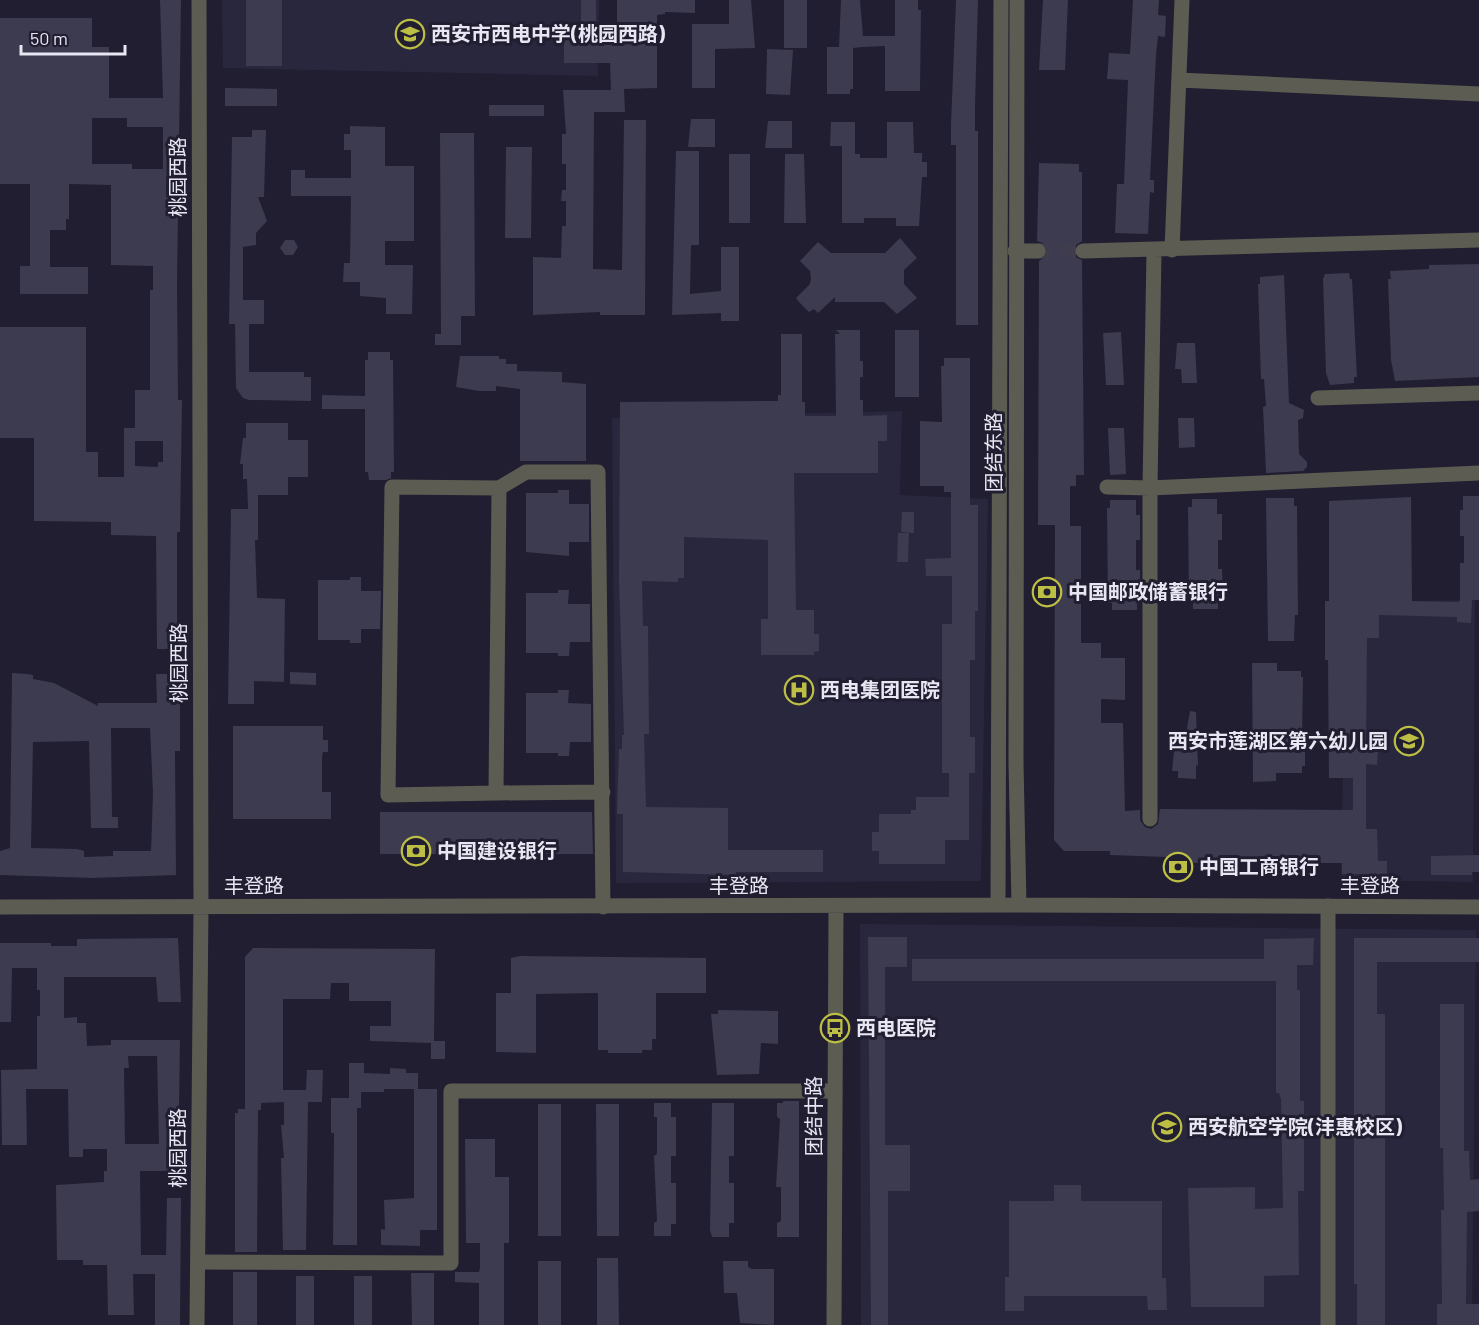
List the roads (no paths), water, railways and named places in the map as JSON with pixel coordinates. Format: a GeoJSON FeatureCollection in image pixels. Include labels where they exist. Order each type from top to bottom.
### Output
{"type":"FeatureCollection","features":[{"type":"Feature","properties":{"kind":"street","name":"桃园西路"},"geometry":{"type":"LineString","coordinates":[[197,1325],[201,907],[199,0]]}},
{"type":"Feature","properties":{"kind":"street"},"geometry":{"type":"LineString","coordinates":[[998,905],[1001,0]]}},
{"type":"Feature","properties":{"kind":"street","name":"团结东路"},"geometry":{"type":"LineString","coordinates":[[1017,0],[1016,751],[1019,904]]}},
{"type":"Feature","properties":{"kind":"street"},"geometry":{"type":"LineString","coordinates":[[1172,250],[1182,0]]}},
{"type":"Feature","properties":{"kind":"street"},"geometry":{"type":"LineString","coordinates":[[1179,80],[1479,94]]}},
{"type":"Feature","properties":{"kind":"street"},"geometry":{"type":"LineString","coordinates":[[1083,251],[1154,251],[1479,240]]}},
{"type":"Feature","properties":{"kind":"street"},"geometry":{"type":"LineString","coordinates":[[1015,251],[1038,251]]}},
{"type":"Feature","properties":{"kind":"street"},"geometry":{"type":"LineString","coordinates":[[1150,819],[1149,488],[1154,251]]}},
{"type":"Feature","properties":{"kind":"street"},"geometry":{"type":"LineString","coordinates":[[1318,398],[1479,393]]}},
{"type":"Feature","properties":{"kind":"street"},"geometry":{"type":"LineString","coordinates":[[603,792],[388,795],[392,487],[499,488],[526,472],[598,472],[603,792],[603,907]]}},
{"type":"Feature","properties":{"kind":"street"},"geometry":{"type":"LineString","coordinates":[[1107,487],[1149,488],[1479,473]]}},
{"type":"Feature","properties":{"kind":"street"},"geometry":{"type":"LineString","coordinates":[[496,793],[499,488]]}},
{"type":"Feature","properties":{"kind":"street","name":"丰登路"},"geometry":{"type":"LineString","coordinates":[[0,907],[836,907],[1019,904],[1479,907]]}},
{"type":"Feature","properties":{"kind":"street"},"geometry":{"type":"LineString","coordinates":[[1328,906],[1328,1325]]}},
{"type":"Feature","properties":{"kind":"street","name":"团结中路"},"geometry":{"type":"LineString","coordinates":[[834,1325],[836,907]]}},
{"type":"Feature","properties":{"kind":"street"},"geometry":{"type":"LineString","coordinates":[[198,1262],[451,1263],[451,1091],[835,1091]]}},
{"type":"Feature","properties":{"kind":"tunnel"},"geometry":{"type":"LineString","coordinates":[[1038,251],[1083,251]]}},
{"type":"Feature","properties":{"kind":"place","name":"西安市西电中学(桃园西路)"},"geometry":{"type":"Point","coordinates":[410,34]}},
{"type":"Feature","properties":{"kind":"place","name":"中国邮政储蓄银行"},"geometry":{"type":"Point","coordinates":[1047,592]}},
{"type":"Feature","properties":{"kind":"place","name":"西电集团医院"},"geometry":{"type":"Point","coordinates":[799,690]}},
{"type":"Feature","properties":{"kind":"place","name":"西安市莲湖区第六幼儿园"},"geometry":{"type":"Point","coordinates":[1409,741]}},
{"type":"Feature","properties":{"kind":"place","name":"中国建设银行"},"geometry":{"type":"Point","coordinates":[416,851]}},
{"type":"Feature","properties":{"kind":"place","name":"中国工商银行"},"geometry":{"type":"Point","coordinates":[1178,867]}},
{"type":"Feature","properties":{"kind":"place","name":"西电医院"},"geometry":{"type":"Point","coordinates":[835,1028]}},
{"type":"Feature","properties":{"kind":"place","name":"西安航空学院(沣惠校区)"},"geometry":{"type":"Point","coordinates":[1167,1127]}}]}
